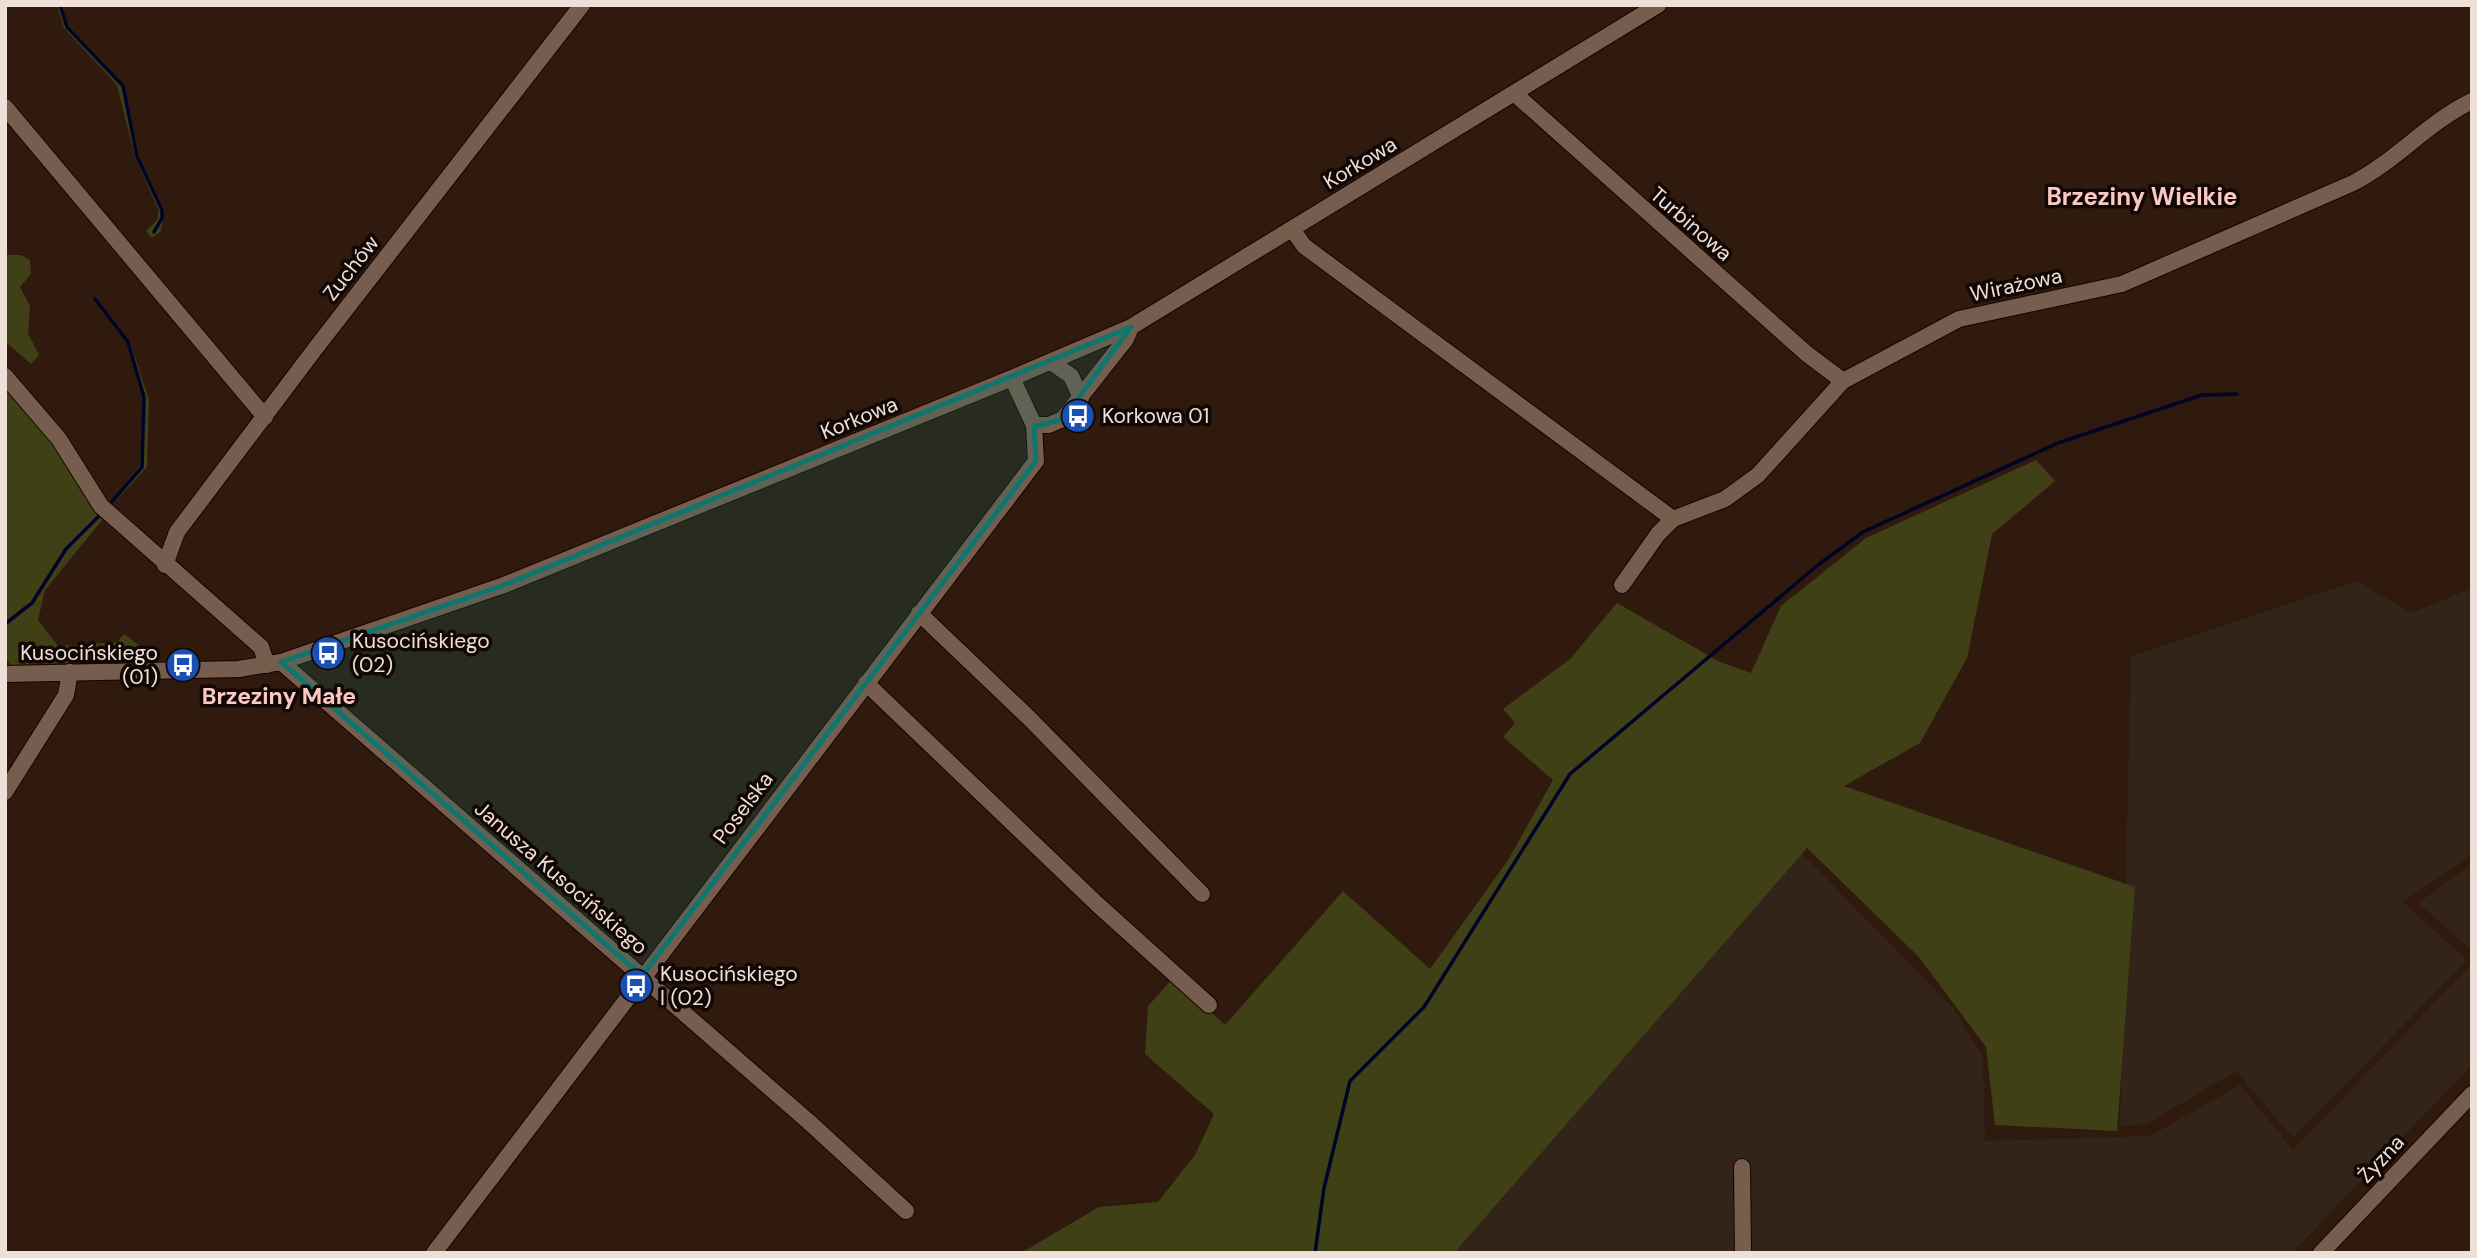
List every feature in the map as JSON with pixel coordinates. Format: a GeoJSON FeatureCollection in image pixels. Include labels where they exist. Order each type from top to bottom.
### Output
{"type":"FeatureCollection","features":[{"type":"Feature","properties":{"kind":"street","name":"Zuchów"},"geometry":{"type":"LineString","coordinates":[[165,565],[177,533],[582,5]]}},
{"type":"Feature","properties":{"kind":"street","name":"Korkowa"},"geometry":{"type":"LineString","coordinates":[[5,674],[239,669],[274,664],[504,585],[1012,379],[1130,327],[1658,5]]}},
{"type":"Feature","properties":{"kind":"street","name":"Turbinowa"},"geometry":{"type":"LineString","coordinates":[[1514,93],[1777,328],[1843,381]]}},
{"type":"Feature","properties":{"kind":"street","name":"Wirażowa"},"geometry":{"type":"LineString","coordinates":[[1622,585],[1658,534],[1673,519],[1726,499],[1758,475],[1843,381],[1959,319],[2122,284],[2353,183],[2388,163],[2446,116],[2472,101]]}},
{"type":"Feature","properties":{"kind":"street"},"geometry":{"type":"LineString","coordinates":[[5,107],[265,417]]}},
{"type":"Feature","properties":{"kind":"street"},"geometry":{"type":"LineString","coordinates":[[1292,229],[1304,246],[1673,519]]}},
{"type":"Feature","properties":{"kind":"street"},"geometry":{"type":"LineString","coordinates":[[1034,425],[1056,423],[1081,398],[1126,339],[1130,327]]}},
{"type":"Feature","properties":{"kind":"street"},"geometry":{"type":"LineString","coordinates":[[1051,362],[1071,376],[1081,398]]}},
{"type":"Feature","properties":{"kind":"street","name":"Janusza Kusocińskiego"},"geometry":{"type":"LineString","coordinates":[[5,376],[60,439],[101,506],[261,647],[274,664],[642,976],[906,1211]]}},
{"type":"Feature","properties":{"kind":"street","name":"Poselska"},"geometry":{"type":"LineString","coordinates":[[434,1253],[1036,461],[1034,425],[1012,379]]}},
{"type":"Feature","properties":{"kind":"street"},"geometry":{"type":"LineString","coordinates":[[919,613],[1029,718],[1202,894]]}},
{"type":"Feature","properties":{"kind":"street"},"geometry":{"type":"LineString","coordinates":[[5,792],[66,695],[69,672]]}},
{"type":"Feature","properties":{"kind":"street"},"geometry":{"type":"LineString","coordinates":[[866,684],[1097,904],[1209,1005]]}},
{"type":"Feature","properties":{"kind":"street","name":"Żyzna"},"geometry":{"type":"LineString","coordinates":[[2321,1253],[2472,1094]]}},
{"type":"Feature","properties":{"kind":"street"},"geometry":{"type":"LineString","coordinates":[[1742,1167],[1743,1253]]}},
{"type":"Feature","properties":{"kind":"highlighted area"},"geometry":{"type":"Polygon","coordinates":[[[1131,327],[1063,419],[1034,427],[1036,461],[642,976],[281,662],[504,585],[1131,327]]]}},
{"type":"Feature","properties":{"kind":"shaded area"},"geometry":{"type":"Polygon","coordinates":[[[57,5],[62,5],[68,25],[124,85],[139,156],[164,210],[161,231],[152,238],[146,231],[157,220],[159,211],[135,156],[117,85],[64,28],[57,5]]]}},
{"type":"Feature","properties":{"kind":"shaded area"},"geometry":{"type":"Polygon","coordinates":[[[5,255],[21,255],[30,260],[31,274],[20,287],[30,306],[28,333],[39,355],[31,364],[5,341],[5,255]]]}},
{"type":"Feature","properties":{"kind":"shaded area"},"geometry":{"type":"Polygon","coordinates":[[[93,299],[130,342],[149,400],[147,467],[108,509],[92,484],[109,503],[140,465],[143,397],[127,343],[93,299]]]}},
{"type":"Feature","properties":{"kind":"shaded area"},"geometry":{"type":"Polygon","coordinates":[[[5,379],[110,522],[110,526],[103,519],[45,590],[38,620],[58,646],[117,642],[124,634],[158,660],[10,665],[5,657],[5,379]]]}},
{"type":"Feature","properties":{"kind":"shaded area"},"geometry":{"type":"Polygon","coordinates":[[[2036,460],[2055,481],[1992,534],[1967,658],[1920,743],[1844,786],[2135,887],[2117,1131],[1995,1125],[1986,1047],[1918,956],[1807,848],[1454,1253],[1021,1253],[1099,1207],[1158,1202],[1195,1155],[1214,1114],[1145,1054],[1148,1006],[1174,977],[1225,1025],[1343,891],[1430,969],[1508,860],[1553,780],[1503,737],[1515,723],[1503,709],[1570,659],[1617,603],[1718,661],[1751,673],[1781,606],[1866,538],[2036,460]]]}},
{"type":"Feature","properties":{"kind":"shaded area"},"geometry":{"type":"Polygon","coordinates":[[[2356,581],[2412,613],[2472,588],[2472,855],[2403,902],[2467,960],[2293,1138],[2236,1071],[2147,1124],[2120,1126],[2131,656],[2356,581]]]}},
{"type":"Feature","properties":{"kind":"shaded area"},"geometry":{"type":"Polygon","coordinates":[[[1788,839],[1953,1008],[1983,1056],[1985,1141],[2150,1136],[2240,1085],[2293,1150],[2472,964],[2472,1065],[2292,1253],[1454,1253],[1603,1081],[1788,839]]]}},
{"type":"Feature","properties":{"kind":"shaded area"},"geometry":{"type":"Polygon","coordinates":[[[2472,864],[2472,951],[2418,903],[2472,864]]]}},
{"type":"Feature","properties":{"kind":"waterway"},"geometry":{"type":"LineString","coordinates":[[60,5],[67,27],[123,86],[137,156],[162,210],[162,218],[154,232]]}},
{"type":"Feature","properties":{"kind":"waterway"},"geometry":{"type":"LineString","coordinates":[[95,299],[128,342],[144,397],[142,467],[109,505]]}},
{"type":"Feature","properties":{"kind":"waterway"},"geometry":{"type":"LineString","coordinates":[[1315,1253],[1324,1188],[1350,1081],[1424,1007],[1570,774],[1818,565],[1863,532],[2058,443],[2202,395],[2237,394]]}},
{"type":"Feature","properties":{"kind":"waterway"},"geometry":{"type":"LineString","coordinates":[[5,624],[32,603],[66,549],[99,516]]}},
{"type":"Feature","properties":{"kind":"place","name":"Korkowa 01"},"geometry":{"type":"Point","coordinates":[1078,416]}},
{"type":"Feature","properties":{"kind":"place","name":"Kusocińskiego (02)"},"geometry":{"type":"Point","coordinates":[328,653]}},
{"type":"Feature","properties":{"kind":"place","name":"Kusocińskiego (01)"},"geometry":{"type":"Point","coordinates":[183,665]}},
{"type":"Feature","properties":{"kind":"place","name":"Kusocińskiego I (02)"},"geometry":{"type":"Point","coordinates":[636,986]}},
{"type":"Feature","properties":{"kind":"district","name":"Brzeziny Wielkie"},"geometry":{"type":"Point","coordinates":[2142,197]}},
{"type":"Feature","properties":{"kind":"district","name":"Brzeziny Małe"},"geometry":{"type":"Point","coordinates":[279,696]}}]}
